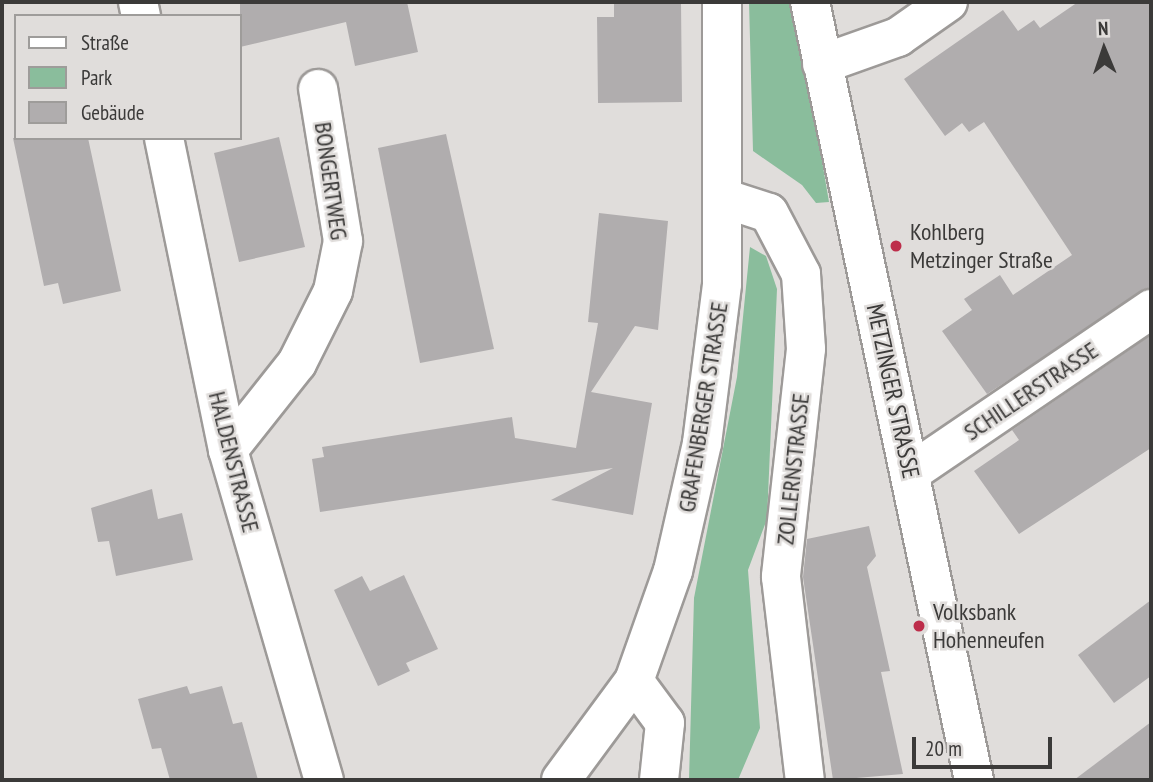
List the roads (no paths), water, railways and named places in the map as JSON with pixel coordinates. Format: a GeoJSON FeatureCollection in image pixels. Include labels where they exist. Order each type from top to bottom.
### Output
{"type":"FeatureCollection","features":[{"type":"Feature","properties":{"kind":"street","name":"GRAFENBERGER STRASSE"},"geometry":{"type":"LineString","coordinates":[[561,780],[634,681],[673,571],[702,443],[722,284],[722,2]]}},
{"type":"Feature","properties":{"kind":"street","name":"METZINGER STRASSE"},"geometry":{"type":"LineString","coordinates":[[810,2],[974,780]]}},
{"type":"Feature","properties":{"kind":"street"},"geometry":{"type":"LineString","coordinates":[[822,64],[898,37],[948,2]]}},
{"type":"Feature","properties":{"kind":"street","name":"BONGERTWEG"},"geometry":{"type":"LineString","coordinates":[[228,450],[297,363],[333,291],[343,241],[318,89]]}},
{"type":"Feature","properties":{"kind":"street","name":"HALDENSTRASSE"},"geometry":{"type":"LineString","coordinates":[[164,140],[228,450],[324,780]]}},
{"type":"Feature","properties":{"kind":"street","name":"ZOLLERNSTRASSE"},"geometry":{"type":"LineString","coordinates":[[723,198],[769,213],[801,274],[806,349],[781,577],[805,780]]}},
{"type":"Feature","properties":{"kind":"street","name":"SCHILLERSTRASSE"},"geometry":{"type":"LineString","coordinates":[[911,473],[1151,309]]}},
{"type":"Feature","properties":{"kind":"street"},"geometry":{"type":"LineString","coordinates":[[634,681],[665,723],[659,780]]}},
{"type":"Feature","properties":{"kind":"place","name":"Kohlberg Metzinger Straße"},"geometry":{"type":"Point","coordinates":[896,246]}},
{"type":"Feature","properties":{"kind":"place","name":"Volksbank Hohenneufen"},"geometry":{"type":"Point","coordinates":[919,626]}}]}
